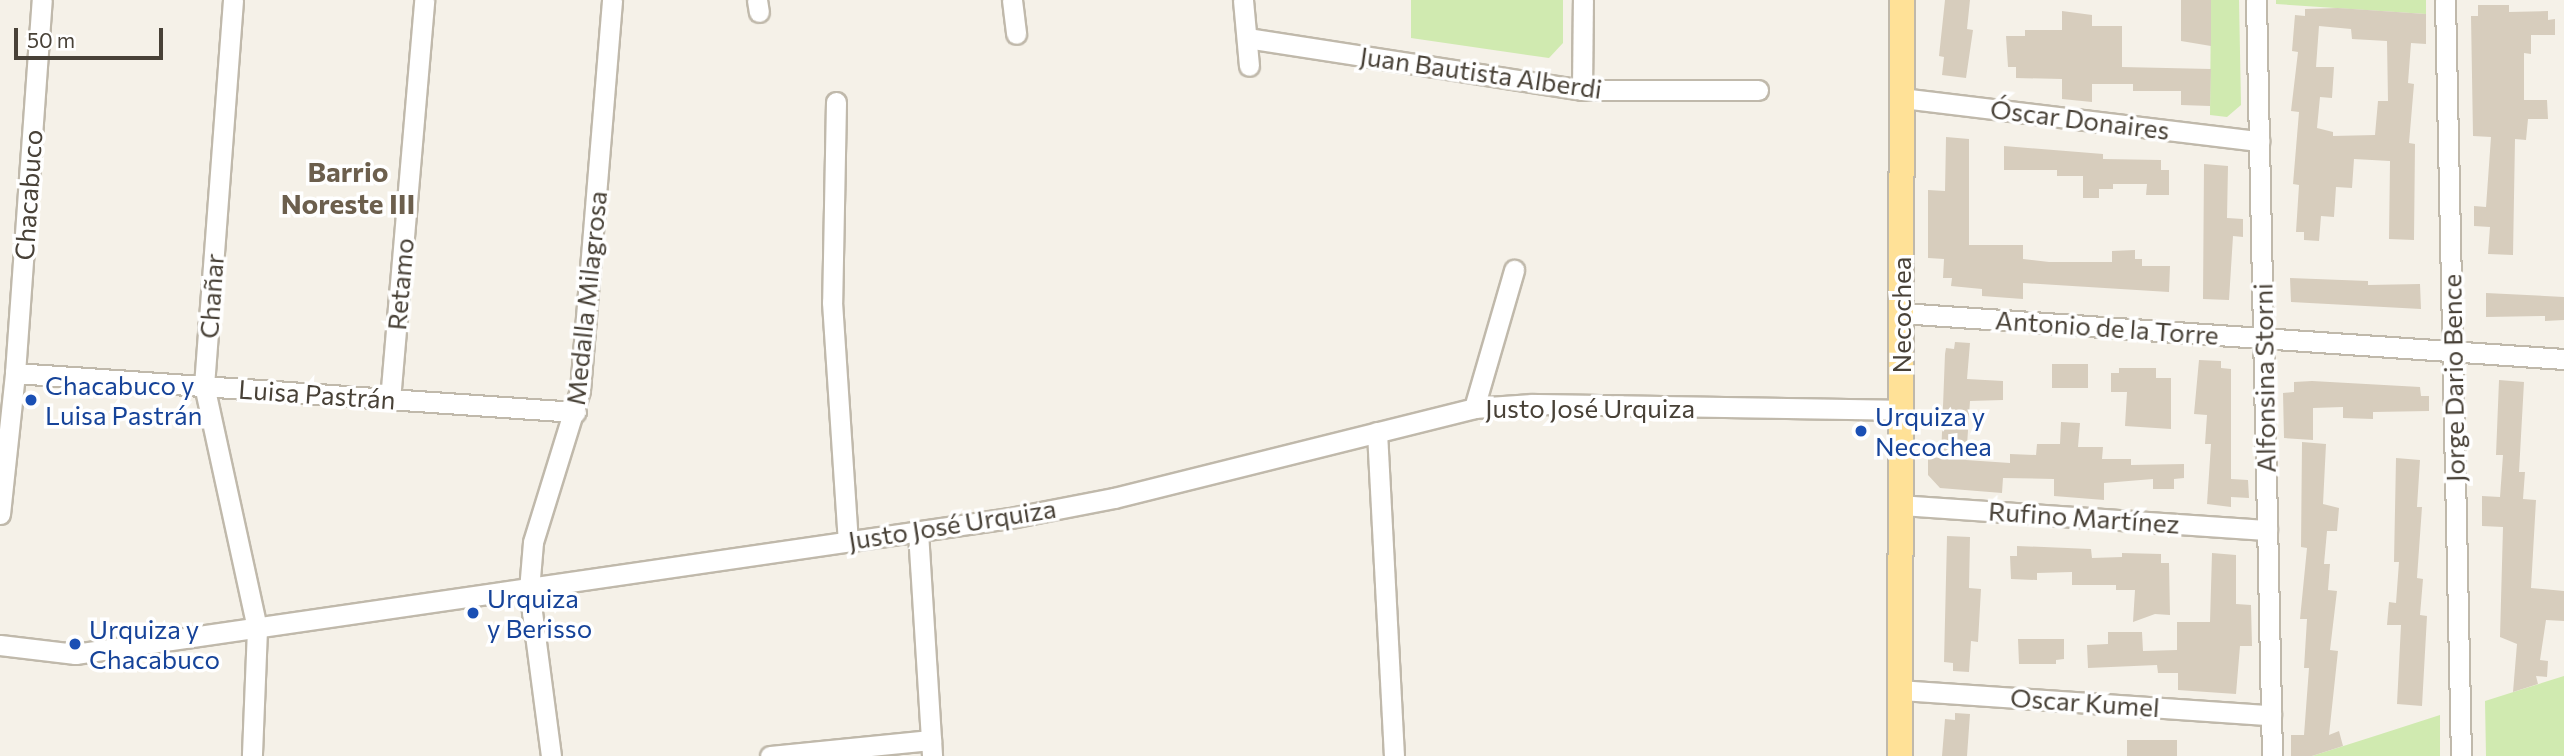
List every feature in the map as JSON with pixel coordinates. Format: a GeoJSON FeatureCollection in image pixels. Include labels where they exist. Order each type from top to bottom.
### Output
{"type":"FeatureCollection","features":[{"type":"Feature","properties":{"kind":"main road","name":"Necochea"},"geometry":{"type":"LineString","coordinates":[[1899,756],[1902,0]]}},
{"type":"Feature","properties":{"kind":"street","name":"Chacabuco"},"geometry":{"type":"LineString","coordinates":[[0,514],[15,373],[42,0]]}},
{"type":"Feature","properties":{"kind":"street","name":"Chañar"},"geometry":{"type":"LineString","coordinates":[[233,0],[204,386],[257,629],[252,756]]}},
{"type":"Feature","properties":{"kind":"street","name":"Retamo"},"geometry":{"type":"LineString","coordinates":[[390,400],[424,0]]}},
{"type":"Feature","properties":{"kind":"street","name":"Medalla Milagrosa"},"geometry":{"type":"LineString","coordinates":[[551,756],[529,590],[533,542],[576,412],[612,0]]}},
{"type":"Feature","properties":{"kind":"street"},"geometry":{"type":"LineString","coordinates":[[1012,0],[1016,34]]}},
{"type":"Feature","properties":{"kind":"street"},"geometry":{"type":"LineString","coordinates":[[1243,0],[1249,66]]}},
{"type":"Feature","properties":{"kind":"street"},"geometry":{"type":"LineString","coordinates":[[1582,90],[1583,0]]}},
{"type":"Feature","properties":{"kind":"street","name":"Alfonsina Storni"},"geometry":{"type":"LineString","coordinates":[[2256,0],[2272,756]]}},
{"type":"Feature","properties":{"kind":"street","name":"Jorge Dario Bence"},"geometry":{"type":"LineString","coordinates":[[2445,0],[2462,756]]}},
{"type":"Feature","properties":{"kind":"street","name":"Juan Bautista Alberdi"},"geometry":{"type":"LineString","coordinates":[[1247,38],[1582,90],[1758,90]]}},
{"type":"Feature","properties":{"kind":"street","name":"Óscar Donaires"},"geometry":{"type":"LineString","coordinates":[[1902,98],[2259,141]]}},
{"type":"Feature","properties":{"kind":"street"},"geometry":{"type":"LineString","coordinates":[[836,102],[832,302],[848,540]]}},
{"type":"Feature","properties":{"kind":"street"},"geometry":{"type":"LineString","coordinates":[[1474,408],[1514,270]]}},
{"type":"Feature","properties":{"kind":"street","name":"Antonio de la Torre"},"geometry":{"type":"LineString","coordinates":[[1901,313],[2564,359]]}},
{"type":"Feature","properties":{"kind":"street","name":"Luisa Pastrán"},"geometry":{"type":"LineString","coordinates":[[15,373],[576,412]]}},
{"type":"Feature","properties":{"kind":"street","name":"Justo José Urquiza"},"geometry":{"type":"LineString","coordinates":[[0,645],[75,654],[529,590],[848,540],[918,532],[1114,498],[1474,408],[1532,404],[1901,410]]}},
{"type":"Feature","properties":{"kind":"street"},"geometry":{"type":"LineString","coordinates":[[1377,432],[1394,756]]}},
{"type":"Feature","properties":{"kind":"street","name":"Rufino Martínez"},"geometry":{"type":"LineString","coordinates":[[1900,505],[2267,530]]}},
{"type":"Feature","properties":{"kind":"street"},"geometry":{"type":"LineString","coordinates":[[770,756],[931,748],[918,532]]}},
{"type":"Feature","properties":{"kind":"street","name":"Oscar Kumel"},"geometry":{"type":"LineString","coordinates":[[1900,690],[2271,715]]}},
{"type":"Feature","properties":{"kind":"green space"},"geometry":{"type":"Polygon","coordinates":[[[1411,0],[1563,0],[1563,43],[1549,58],[1411,38],[1411,0]]]}},
{"type":"Feature","properties":{"kind":"green space"},"geometry":{"type":"Polygon","coordinates":[[[2211,0],[2239,0],[2241,105],[2227,117],[2210,115],[2211,0]]]}},
{"type":"Feature","properties":{"kind":"green space"},"geometry":{"type":"Polygon","coordinates":[[[2276,0],[2426,0],[2426,14],[2276,4],[2276,0]]]}},
{"type":"Feature","properties":{"kind":"green space"},"geometry":{"type":"Polygon","coordinates":[[[2564,676],[2564,756],[2486,756],[2485,701],[2564,676]]]}},
{"type":"Feature","properties":{"kind":"green space"},"geometry":{"type":"Polygon","coordinates":[[[2440,715],[2440,756],[2312,756],[2378,735],[2440,715]]]}},
{"type":"Feature","properties":{"kind":"building"},"geometry":{"type":"Polygon","coordinates":[[[1945,0],[1970,0],[1967,29],[1973,30],[1966,78],[1942,75],[1944,57],[1939,56],[1945,0]]]}},
{"type":"Feature","properties":{"kind":"building"},"geometry":{"type":"Polygon","coordinates":[[[2181,0],[2211,0],[2211,46],[2181,41],[2181,0]]]}},
{"type":"Feature","properties":{"kind":"building"},"geometry":{"type":"Polygon","coordinates":[[[2478,5],[2509,5],[2509,12],[2548,11],[2548,20],[2555,19],[2555,35],[2531,35],[2531,54],[2524,53],[2524,100],[2547,100],[2548,119],[2528,119],[2526,140],[2515,139],[2513,255],[2488,254],[2490,227],[2474,226],[2474,206],[2486,207],[2491,137],[2473,136],[2471,16],[2478,16],[2478,5]]]}},
{"type":"Feature","properties":{"kind":"building"},"geometry":{"type":"Polygon","coordinates":[[[2338,8],[2426,14],[2426,44],[2411,43],[2408,83],[2414,84],[2409,143],[2415,144],[2414,240],[2389,239],[2390,161],[2354,159],[2352,188],[2336,187],[2334,217],[2321,216],[2319,241],[2304,240],[2304,232],[2296,232],[2299,185],[2293,184],[2299,112],[2291,111],[2298,52],[2292,51],[2295,15],[2305,16],[2305,9],[2338,8]],[[2319,26],[2316,67],[2334,67],[2332,98],[2320,97],[2317,128],[2333,132],[2333,136],[2375,135],[2378,101],[2388,101],[2387,41],[2352,39],[2351,29],[2319,26]]]}},
{"type":"Feature","properties":{"kind":"building"},"geometry":{"type":"Polygon","coordinates":[[[2062,11],[2092,15],[2092,26],[2122,26],[2122,67],[2211,69],[2210,106],[2181,105],[2181,91],[2133,91],[2133,84],[2092,84],[2092,102],[2062,99],[2062,79],[2016,78],[2016,67],[2008,67],[2006,36],[2025,36],[2025,30],[2062,30],[2062,11]]]}},
{"type":"Feature","properties":{"kind":"building"},"geometry":{"type":"Polygon","coordinates":[[[1946,137],[1969,139],[1969,245],[2023,245],[2023,259],[2049,262],[2112,262],[2112,251],[2135,250],[2135,259],[2142,259],[2142,266],[2170,266],[2169,292],[2023,283],[2023,299],[1982,296],[1982,289],[1951,286],[1952,278],[1943,278],[1944,259],[1928,258],[1928,190],[1945,191],[1946,137]]]}},
{"type":"Feature","properties":{"kind":"building"},"geometry":{"type":"Polygon","coordinates":[[[2004,146],[2103,154],[2103,159],[2161,160],[2161,170],[2169,170],[2169,195],[2146,195],[2147,184],[2113,184],[2113,189],[2099,189],[2099,198],[2083,198],[2083,176],[2057,176],[2057,170],[2004,170],[2004,146]]]}},
{"type":"Feature","properties":{"kind":"building"},"geometry":{"type":"Polygon","coordinates":[[[2204,164],[2228,166],[2227,218],[2243,219],[2243,237],[2233,236],[2229,300],[2203,299],[2204,164]]]}},
{"type":"Feature","properties":{"kind":"building"},"geometry":{"type":"Polygon","coordinates":[[[2290,278],[2368,281],[2368,285],[2420,284],[2421,309],[2291,302],[2290,278]]]}},
{"type":"Feature","properties":{"kind":"building"},"geometry":{"type":"Polygon","coordinates":[[[2486,293],[2564,297],[2564,320],[2545,321],[2545,316],[2486,317],[2486,293]]]}},
{"type":"Feature","properties":{"kind":"building"},"geometry":{"type":"Polygon","coordinates":[[[1955,342],[1970,343],[1967,379],[2003,381],[2003,400],[1970,401],[1966,460],[2010,463],[2010,454],[2036,455],[2037,444],[2060,444],[2061,422],[2080,423],[2078,447],[2103,447],[2102,459],[2131,459],[2131,465],[2184,464],[2184,478],[2174,479],[2174,489],[2153,489],[2153,479],[2104,483],[2104,500],[2054,496],[2054,479],[2003,478],[2002,493],[1940,488],[1928,475],[1928,457],[1941,458],[1945,354],[1946,348],[1954,349],[1955,342]]]}},
{"type":"Feature","properties":{"kind":"building"},"geometry":{"type":"Polygon","coordinates":[[[2199,360],[2221,361],[2221,368],[2231,369],[2231,479],[2248,480],[2249,498],[2231,497],[2231,507],[2207,504],[2211,444],[2205,444],[2207,415],[2194,414],[2199,360]]]}},
{"type":"Feature","properties":{"kind":"building"},"geometry":{"type":"Polygon","coordinates":[[[2052,364],[2088,364],[2088,388],[2052,388],[2052,364]]]}},
{"type":"Feature","properties":{"kind":"building"},"geometry":{"type":"Polygon","coordinates":[[[2119,368],[2156,368],[2156,378],[2171,378],[2171,429],[2125,426],[2127,392],[2111,392],[2111,373],[2119,373],[2119,368]]]}},
{"type":"Feature","properties":{"kind":"building"},"geometry":{"type":"Polygon","coordinates":[[[2499,380],[2524,382],[2519,472],[2525,472],[2523,499],[2536,500],[2531,588],[2564,591],[2564,621],[2546,620],[2540,660],[2548,661],[2547,677],[2536,676],[2538,684],[2513,692],[2517,644],[2500,637],[2503,527],[2482,526],[2482,496],[2500,497],[2503,455],[2496,455],[2499,380]]]}},
{"type":"Feature","properties":{"kind":"building"},"geometry":{"type":"Polygon","coordinates":[[[2294,382],[2420,387],[2421,396],[2429,396],[2429,411],[2373,412],[2373,419],[2343,418],[2343,407],[2313,408],[2313,440],[2284,438],[2283,393],[2294,392],[2294,382]]]}},
{"type":"Feature","properties":{"kind":"building"},"geometry":{"type":"Polygon","coordinates":[[[2302,442],[2326,444],[2323,504],[2339,508],[2337,531],[2327,531],[2324,564],[2330,564],[2328,590],[2337,591],[2330,650],[2338,651],[2329,735],[2339,731],[2343,746],[2312,756],[2291,756],[2291,735],[2304,735],[2309,668],[2304,668],[2307,619],[2300,619],[2307,548],[2301,547],[2302,442]]]}},
{"type":"Feature","properties":{"kind":"building"},"geometry":{"type":"Polygon","coordinates":[[[2396,458],[2420,460],[2417,507],[2422,507],[2417,578],[2423,579],[2420,615],[2427,616],[2422,706],[2397,704],[2401,625],[2387,625],[2389,602],[2396,603],[2399,562],[2394,562],[2396,458]]]}},
{"type":"Feature","properties":{"kind":"building"},"geometry":{"type":"Polygon","coordinates":[[[1947,536],[1970,537],[1969,588],[1981,589],[1978,642],[1971,641],[1969,672],[1953,671],[1953,663],[1944,662],[1947,536]]]}},
{"type":"Feature","properties":{"kind":"building"},"geometry":{"type":"Polygon","coordinates":[[[2017,546],[2091,549],[2092,558],[2122,557],[2122,553],[2161,554],[2161,563],[2169,563],[2170,615],[2155,614],[2133,622],[2135,590],[2116,590],[2116,585],[2072,585],[2072,572],[2037,573],[2037,580],[2011,579],[2010,556],[2017,556],[2017,546]]]}},
{"type":"Feature","properties":{"kind":"building"},"geometry":{"type":"Polygon","coordinates":[[[2212,553],[2236,555],[2236,604],[2251,605],[2252,646],[2240,646],[2236,694],[2178,690],[2178,673],[2158,673],[2157,665],[2088,668],[2087,645],[2108,644],[2108,632],[2142,632],[2143,651],[2177,650],[2177,622],[2210,622],[2212,553]]]}},
{"type":"Feature","properties":{"kind":"building"},"geometry":{"type":"Polygon","coordinates":[[[2018,639],[2064,639],[2064,659],[2056,660],[2056,664],[2019,664],[2018,639]]]}},
{"type":"Feature","properties":{"kind":"building"},"geometry":{"type":"Polygon","coordinates":[[[1955,713],[1970,714],[1967,756],[1942,756],[1945,719],[1955,720],[1955,713]]]}},
{"type":"Feature","properties":{"kind":"building"},"geometry":{"type":"Polygon","coordinates":[[[2127,740],[2177,740],[2177,756],[2127,756],[2127,740]]]}},
{"type":"Feature","properties":{"kind":"place","name":"Chacabuco y Luisa Pastrán"},"geometry":{"type":"Point","coordinates":[31,400]}},
{"type":"Feature","properties":{"kind":"place","name":"Urquiza y Necochea"},"geometry":{"type":"Point","coordinates":[1861,431]}},
{"type":"Feature","properties":{"kind":"place","name":"Urquiza y Berisso"},"geometry":{"type":"Point","coordinates":[473,613]}},
{"type":"Feature","properties":{"kind":"place","name":"Urquiza y Chacabuco"},"geometry":{"type":"Point","coordinates":[75,644]}},
{"type":"Feature","properties":{"kind":"district","name":"Barrio Noreste III"},"geometry":{"type":"Point","coordinates":[348,187]}}]}
